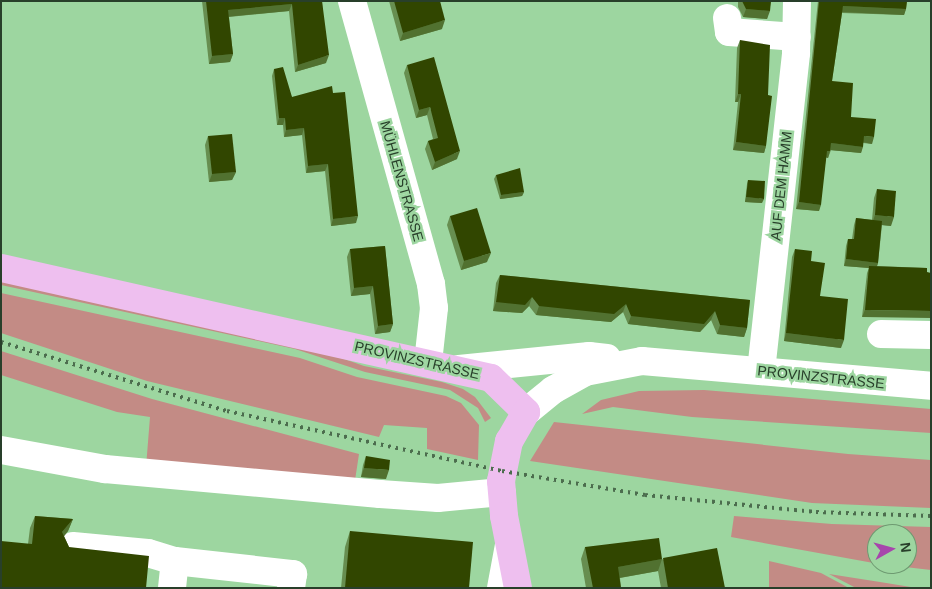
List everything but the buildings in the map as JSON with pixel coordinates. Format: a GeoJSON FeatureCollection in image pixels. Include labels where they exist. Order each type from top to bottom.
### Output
{"type":"FeatureCollection","features":[{"type":"Feature","properties":{"kind":"main road","name":"PROVINZSTRASSE"},"geometry":{"type":"LineString","coordinates":[[1,268],[484,375],[497,382],[526,412]]}},
{"type":"Feature","properties":{"kind":"main road"},"geometry":{"type":"LineString","coordinates":[[518,588],[509,545],[502,492],[506,450],[513,432],[526,412]]}},
{"type":"Feature","properties":{"kind":"street","name":"MÜHLENSTRASSE"},"geometry":{"type":"LineString","coordinates":[[352,1],[431,284],[434,308],[428,362]]}},
{"type":"Feature","properties":{"kind":"street","name":"AUF DEM HAMM"},"geometry":{"type":"LineString","coordinates":[[762,371],[798,1]]}},
{"type":"Feature","properties":{"kind":"street"},"geometry":{"type":"LineString","coordinates":[[727,18],[729,32],[796,37]]}},
{"type":"Feature","properties":{"kind":"street"},"geometry":{"type":"LineString","coordinates":[[881,334],[931,335]]}},
{"type":"Feature","properties":{"kind":"street"},"geometry":{"type":"LineString","coordinates":[[459,369],[589,356],[631,362]]}},
{"type":"Feature","properties":{"kind":"street","name":"PROVINZSTRASSE"},"geometry":{"type":"LineString","coordinates":[[526,412],[574,377],[596,368],[631,362],[673,362],[931,386]]}},
{"type":"Feature","properties":{"kind":"street"},"geometry":{"type":"LineString","coordinates":[[1,450],[105,469],[413,497],[438,498],[502,492]]}},
{"type":"Feature","properties":{"kind":"street"},"geometry":{"type":"LineString","coordinates":[[501,588],[509,545]]}},
{"type":"Feature","properties":{"kind":"street"},"geometry":{"type":"LineString","coordinates":[[73,546],[148,553],[175,561],[293,574],[291,588]]}},
{"type":"Feature","properties":{"kind":"street"},"geometry":{"type":"LineString","coordinates":[[172,588],[175,561]]}},
{"type":"Feature","properties":{"kind":"shaded area"},"geometry":{"type":"Polygon","coordinates":[[[1,279],[307,346],[364,366],[442,382],[463,389],[475,397],[491,418],[485,422],[478,408],[450,390],[365,372],[295,349],[1,285],[1,279]]]}},
{"type":"Feature","properties":{"kind":"shaded area"},"geometry":{"type":"Polygon","coordinates":[[[1,293],[300,358],[357,377],[446,396],[461,403],[479,425],[478,460],[427,449],[427,428],[384,425],[379,437],[147,381],[1,333],[1,293]]]}},
{"type":"Feature","properties":{"kind":"shaded area"},"geometry":{"type":"Polygon","coordinates":[[[1,351],[152,399],[359,454],[354,487],[146,467],[150,417],[117,412],[1,375],[1,351]]]}},
{"type":"Feature","properties":{"kind":"shaded area"},"geometry":{"type":"Polygon","coordinates":[[[704,390],[931,409],[931,433],[692,417],[613,407],[582,414],[601,400],[639,391],[704,390]]]}},
{"type":"Feature","properties":{"kind":"shaded area"},"geometry":{"type":"Polygon","coordinates":[[[554,422],[848,454],[931,460],[931,508],[812,503],[530,461],[554,422]]]}},
{"type":"Feature","properties":{"kind":"shaded area"},"geometry":{"type":"Polygon","coordinates":[[[734,516],[867,525],[867,562],[731,537],[734,516]]]}},
{"type":"Feature","properties":{"kind":"shaded area"},"geometry":{"type":"Polygon","coordinates":[[[917,527],[931,527],[931,570],[917,568],[917,527]]]}},
{"type":"Feature","properties":{"kind":"shaded area"},"geometry":{"type":"Polygon","coordinates":[[[769,561],[821,573],[849,588],[769,588],[769,561]]]}},
{"type":"Feature","properties":{"kind":"shaded area"},"geometry":{"type":"Polygon","coordinates":[[[829,574],[880,582],[917,588],[856,588],[829,574]]]}},
{"type":"Feature","properties":{"kind":"railway"},"geometry":{"type":"LineString","coordinates":[[1,342],[227,411],[502,471],[645,495],[816,512],[931,516]]}}]}
